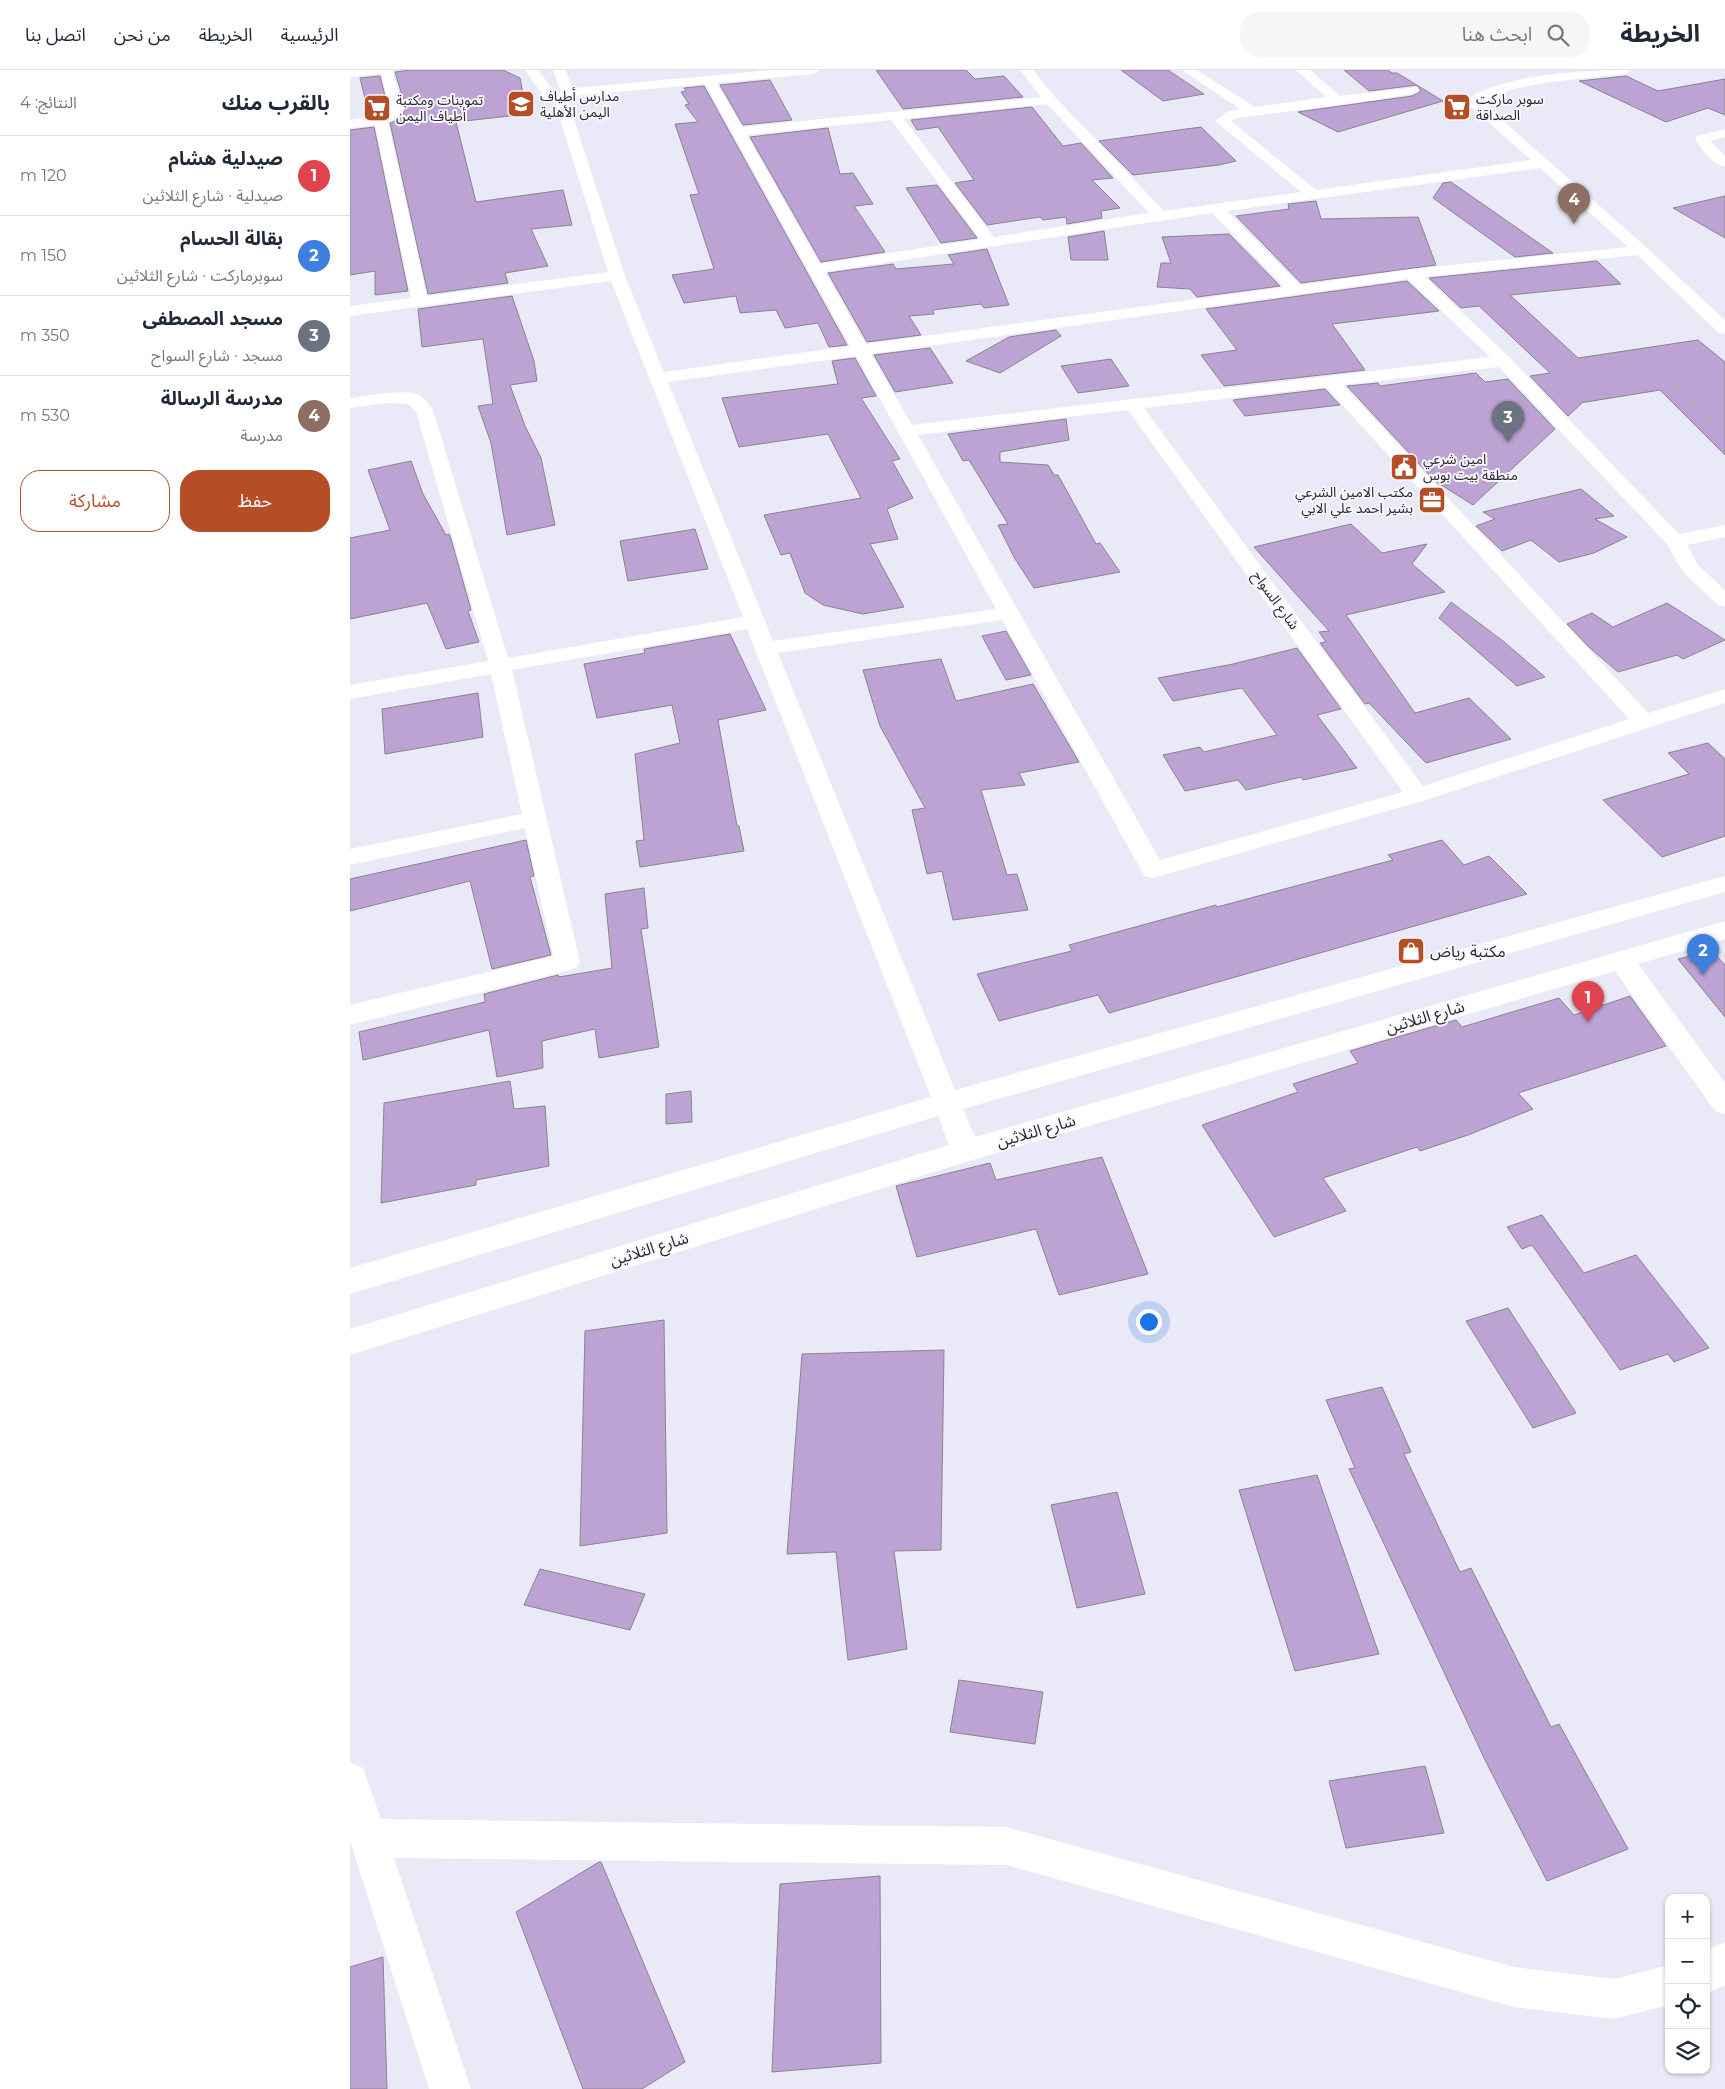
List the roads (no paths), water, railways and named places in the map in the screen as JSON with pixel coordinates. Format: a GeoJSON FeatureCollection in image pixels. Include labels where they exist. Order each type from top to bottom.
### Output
{"type":"FeatureCollection","features":[{"type":"Feature","properties":{"kind":"street"},"geometry":{"type":"LineString","coordinates":[[350,73],[385,70],[397,109],[394,114],[381,120],[350,124]]}},
{"type":"Feature","properties":{"kind":"street"},"geometry":{"type":"LineString","coordinates":[[535,70],[549,94],[565,96],[814,70]]}},
{"type":"Feature","properties":{"kind":"street"},"geometry":{"type":"LineString","coordinates":[[559,70],[617,276],[966,1151]]}},
{"type":"Feature","properties":{"kind":"street"},"geometry":{"type":"LineString","coordinates":[[1026,70],[1050,100],[1160,216]]}},
{"type":"Feature","properties":{"kind":"street"},"geometry":{"type":"LineString","coordinates":[[1188,70],[1252,111]]}},
{"type":"Feature","properties":{"kind":"street"},"geometry":{"type":"LineString","coordinates":[[1302,70],[1337,100]]}},
{"type":"Feature","properties":{"kind":"street"},"geometry":{"type":"LineString","coordinates":[[1626,70],[1590,72],[1510,88],[1480,95],[1476,100],[1476,104],[1487,116],[1543,163],[1723,324]]}},
{"type":"Feature","properties":{"kind":"street"},"geometry":{"type":"LineString","coordinates":[[709,80],[1153,870],[1418,795],[1725,696]]}},
{"type":"Feature","properties":{"kind":"street"},"geometry":{"type":"LineString","coordinates":[[1312,194],[1222,121],[1233,114],[1337,100],[1354,100],[1412,90]]}},
{"type":"Feature","properties":{"kind":"street"},"geometry":{"type":"LineString","coordinates":[[738,132],[1050,100]]}},
{"type":"Feature","properties":{"kind":"street"},"geometry":{"type":"LineString","coordinates":[[894,115],[990,242]]}},
{"type":"Feature","properties":{"kind":"street"},"geometry":{"type":"LineString","coordinates":[[381,120],[420,302]]}},
{"type":"Feature","properties":{"kind":"street"},"geometry":{"type":"LineString","coordinates":[[1725,133],[1702,139],[1707,148],[1725,163]]}},
{"type":"Feature","properties":{"kind":"street"},"geometry":{"type":"LineString","coordinates":[[815,269],[1214,208],[1543,163]]}},
{"type":"Feature","properties":{"kind":"street"},"geometry":{"type":"LineString","coordinates":[[1214,208],[1296,290]]}},
{"type":"Feature","properties":{"kind":"street"},"geometry":{"type":"LineString","coordinates":[[658,378],[1412,274],[1641,250]]}},
{"type":"Feature","properties":{"kind":"street"},"geometry":{"type":"LineString","coordinates":[[1412,274],[1503,362],[1675,541],[1690,568],[1725,602]]}},
{"type":"Feature","properties":{"kind":"street"},"geometry":{"type":"LineString","coordinates":[[350,311],[617,276]]}},
{"type":"Feature","properties":{"kind":"street"},"geometry":{"type":"LineString","coordinates":[[906,431],[1503,362]]}},
{"type":"Feature","properties":{"kind":"street"},"geometry":{"type":"LineString","coordinates":[[1330,381],[1644,722]]}},
{"type":"Feature","properties":{"kind":"street"},"geometry":{"type":"LineString","coordinates":[[350,403],[387,398],[412,399],[424,410],[500,666],[567,962],[350,1015]]}},
{"type":"Feature","properties":{"kind":"street","name":"شارع السواح"},"geometry":{"type":"LineString","coordinates":[[1133,405],[1418,795]]}},
{"type":"Feature","properties":{"kind":"street"},"geometry":{"type":"LineString","coordinates":[[1675,541],[1725,531]]}},
{"type":"Feature","properties":{"kind":"street"},"geometry":{"type":"LineString","coordinates":[[766,648],[1008,613]]}},
{"type":"Feature","properties":{"kind":"street"},"geometry":{"type":"LineString","coordinates":[[350,692],[755,621]]}},
{"type":"Feature","properties":{"kind":"street"},"geometry":{"type":"LineString","coordinates":[[350,856],[534,819]]}},
{"type":"Feature","properties":{"kind":"street"},"geometry":{"type":"LineString","coordinates":[[350,1281],[946,1102],[1725,884]]}},
{"type":"Feature","properties":{"kind":"street","name":"شارع الثلاثين"},"geometry":{"type":"LineString","coordinates":[[350,1342],[966,1151],[1725,930]]}},
{"type":"Feature","properties":{"kind":"street"},"geometry":{"type":"LineString","coordinates":[[1621,960],[1725,1104]]}},
{"type":"Feature","properties":{"kind":"street"},"geometry":{"type":"LineString","coordinates":[[350,1781],[450,2089]]}},
{"type":"Feature","properties":{"kind":"street"},"geometry":{"type":"LineString","coordinates":[[369,1838],[1006,1846],[1514,1987],[1614,1999],[1665,1986]]}},
{"type":"Feature","properties":{"kind":"street"},"geometry":{"type":"LineString","coordinates":[[1710,1971],[1725,1962]]}},
{"type":"Feature","properties":{"kind":"place","name":"مدارس أطياف اليمن الأهلية"},"geometry":{"type":"Point","coordinates":[521,104]}},
{"type":"Feature","properties":{"kind":"place","name":"سوبر ماركت الصداقة"},"geometry":{"type":"Point","coordinates":[1457,107]}},
{"type":"Feature","properties":{"kind":"place","name":"تموينات ومكتبة أطياف اليمن"},"geometry":{"type":"Point","coordinates":[377,108]}},
{"type":"Feature","properties":{"kind":"place","name":"مدرسة الرسالة"},"geometry":{"type":"Point","coordinates":[1574,224]}},
{"type":"Feature","properties":{"kind":"place","name":"مسجد المصطفى"},"geometry":{"type":"Point","coordinates":[1508,442]}},
{"type":"Feature","properties":{"kind":"place","name":"امين شرعي منطقة بيت بوس"},"geometry":{"type":"Point","coordinates":[1404,467]}},
{"type":"Feature","properties":{"kind":"place","name":"مكتب الامين الشرعي بشير احمد علي الابي"},"geometry":{"type":"Point","coordinates":[1432,500]}},
{"type":"Feature","properties":{"kind":"place","name":"مكتبة رياض"},"geometry":{"type":"Point","coordinates":[1411,951]}},
{"type":"Feature","properties":{"kind":"place","name":"بقالة الحسام"},"geometry":{"type":"Point","coordinates":[1703,975]}},
{"type":"Feature","properties":{"kind":"place","name":"صيدلية هشام"},"geometry":{"type":"Point","coordinates":[1588,1022]}}]}
